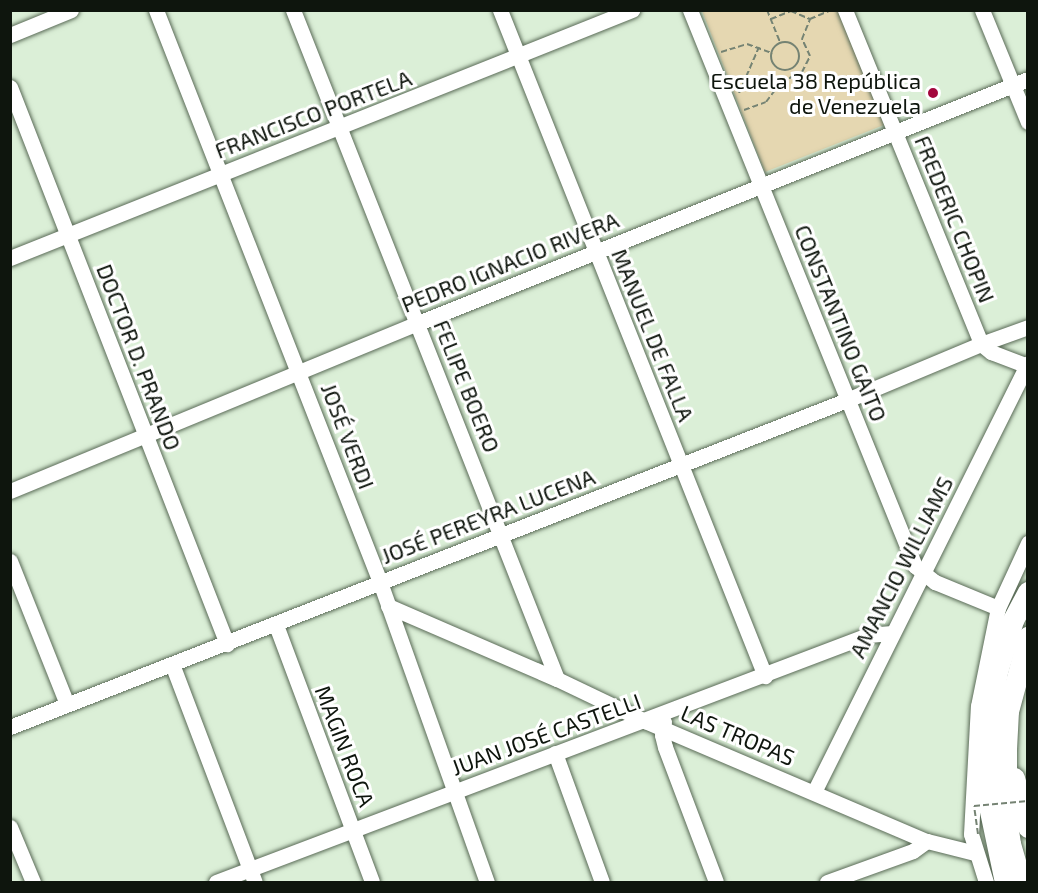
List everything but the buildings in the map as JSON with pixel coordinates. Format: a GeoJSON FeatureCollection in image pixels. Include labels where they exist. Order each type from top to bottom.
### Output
{"type":"FeatureCollection","features":[{"type":"Feature","properties":{"kind":"highway"},"geometry":{"type":"LineString","coordinates":[[1005,882],[988,801],[986,759],[992,698],[998,668],[1013,620],[1028,591]]}},
{"type":"Feature","properties":{"kind":"highway"},"geometry":{"type":"LineString","coordinates":[[1021,882],[1010,844],[1006,815],[1006,749],[1008,711],[1028,637]]}},
{"type":"Feature","properties":{"kind":"highway"},"geometry":{"type":"LineString","coordinates":[[1006,749],[1028,827]]}},
{"type":"Feature","properties":{"kind":"street"},"geometry":{"type":"LineString","coordinates":[[10,35],[71,10]]}},
{"type":"Feature","properties":{"kind":"street","name":"JOSÉ VERDI"},"geometry":{"type":"LineString","coordinates":[[156,10],[380,582],[487,882]]}},
{"type":"Feature","properties":{"kind":"street","name":"FELIPE BOERO"},"geometry":{"type":"LineString","coordinates":[[293,10],[502,534],[557,679]]}},
{"type":"Feature","properties":{"kind":"street","name":"MANUEL DE FALLA"},"geometry":{"type":"LineString","coordinates":[[500,10],[765,676]]}},
{"type":"Feature","properties":{"kind":"street","name":"FRANCISCO PORTELA"},"geometry":{"type":"LineString","coordinates":[[10,258],[632,10]]}},
{"type":"Feature","properties":{"kind":"street","name":"CONSTANTINO GAITO"},"geometry":{"type":"LineString","coordinates":[[690,10],[915,566],[923,576]]}},
{"type":"Feature","properties":{"kind":"street","name":"FREDERIC CHOPIN"},"geometry":{"type":"LineString","coordinates":[[845,10],[981,345]]}},
{"type":"Feature","properties":{"kind":"street"},"geometry":{"type":"LineString","coordinates":[[982,10],[1028,122]]}},
{"type":"Feature","properties":{"kind":"street","name":"PEDRO IGNACIO RIVERA"},"geometry":{"type":"LineString","coordinates":[[10,491],[418,323],[1028,79]]}},
{"type":"Feature","properties":{"kind":"street","name":"DOCTOR D. PRANDO"},"geometry":{"type":"LineString","coordinates":[[10,87],[226,644]]}},
{"type":"Feature","properties":{"kind":"street","name":"JOSÉ PEREYRA LUCENA"},"geometry":{"type":"LineString","coordinates":[[10,727],[276,625],[1028,327]]}},
{"type":"Feature","properties":{"kind":"street"},"geometry":{"type":"LineString","coordinates":[[981,345],[991,352],[1027,365]]}},
{"type":"Feature","properties":{"kind":"street","name":"AMANCIO WILLIAMS"},"geometry":{"type":"LineString","coordinates":[[814,792],[1027,365]]}},
{"type":"Feature","properties":{"kind":"street"},"geometry":{"type":"LineString","coordinates":[[986,882],[975,853],[971,834],[978,706],[998,608],[1028,543]]}},
{"type":"Feature","properties":{"kind":"street"},"geometry":{"type":"LineString","coordinates":[[10,561],[67,704]]}},
{"type":"Feature","properties":{"kind":"street"},"geometry":{"type":"LineString","coordinates":[[923,576],[998,608]]}},
{"type":"Feature","properties":{"kind":"street","name":"LAS TROPAS"},"geometry":{"type":"LineString","coordinates":[[388,606],[557,679],[645,721]]}},
{"type":"Feature","properties":{"kind":"street","name":"MAGIN ROCA"},"geometry":{"type":"LineString","coordinates":[[276,625],[372,882]]}},
{"type":"Feature","properties":{"kind":"street","name":"JUAN JOSÉ CASTELLI"},"geometry":{"type":"LineString","coordinates":[[216,882],[253,876],[353,830],[555,753],[645,721],[664,721],[765,676],[868,635],[892,633]]}},
{"type":"Feature","properties":{"kind":"street"},"geometry":{"type":"LineString","coordinates":[[172,664],[253,876]]}},
{"type":"Feature","properties":{"kind":"street"},"geometry":{"type":"LineString","coordinates":[[664,721],[665,747],[716,882]]}},
{"type":"Feature","properties":{"kind":"street","name":"LAS TROPAS"},"geometry":{"type":"LineString","coordinates":[[664,721],[814,792],[927,841],[975,853]]}},
{"type":"Feature","properties":{"kind":"street"},"geometry":{"type":"LineString","coordinates":[[555,753],[602,882]]}},
{"type":"Feature","properties":{"kind":"street"},"geometry":{"type":"LineString","coordinates":[[10,826],[33,882]]}},
{"type":"Feature","properties":{"kind":"street"},"geometry":{"type":"LineString","coordinates":[[827,882],[852,878],[913,850],[927,841]]}},
{"type":"Feature","properties":{"kind":"path"},"geometry":{"type":"LineString","coordinates":[[767,10],[780,43]]}},
{"type":"Feature","properties":{"kind":"path"},"geometry":{"type":"LineString","coordinates":[[733,114],[766,102],[781,82],[802,72],[810,56],[802,39],[810,19],[831,10]]}},
{"type":"Feature","properties":{"kind":"path"},"geometry":{"type":"LineString","coordinates":[[771,20],[791,11],[810,19]]}},
{"type":"Feature","properties":{"kind":"path"},"geometry":{"type":"LineString","coordinates":[[780,43],[789,43],[798,50]]}},
{"type":"Feature","properties":{"kind":"path"},"geometry":{"type":"LineString","coordinates":[[772,53],[780,43]]}},
{"type":"Feature","properties":{"kind":"path"},"geometry":{"type":"LineString","coordinates":[[710,57],[740,45],[759,47],[772,53],[776,66],[784,70],[791,68],[798,60],[798,50]]}},
{"type":"Feature","properties":{"kind":"path"},"geometry":{"type":"LineString","coordinates":[[798,50],[806,46]]}},
{"type":"Feature","properties":{"kind":"path"},"geometry":{"type":"LineString","coordinates":[[726,98],[741,93],[759,47]]}},
{"type":"Feature","properties":{"kind":"path"},"geometry":{"type":"LineString","coordinates":[[791,68],[795,75]]}},
{"type":"Feature","properties":{"kind":"path"},"geometry":{"type":"LineString","coordinates":[[978,834],[974,806],[1028,801]]}},
{"type":"Feature","properties":{"kind":"shaded area"},"geometry":{"type":"Polygon","coordinates":[[[702,11],[839,11],[884,125],[765,172],[702,11]]]}},
{"type":"Feature","properties":{"kind":"place","name":"Escuela 38 República de Venezuela"},"geometry":{"type":"Point","coordinates":[933,93]}}]}
